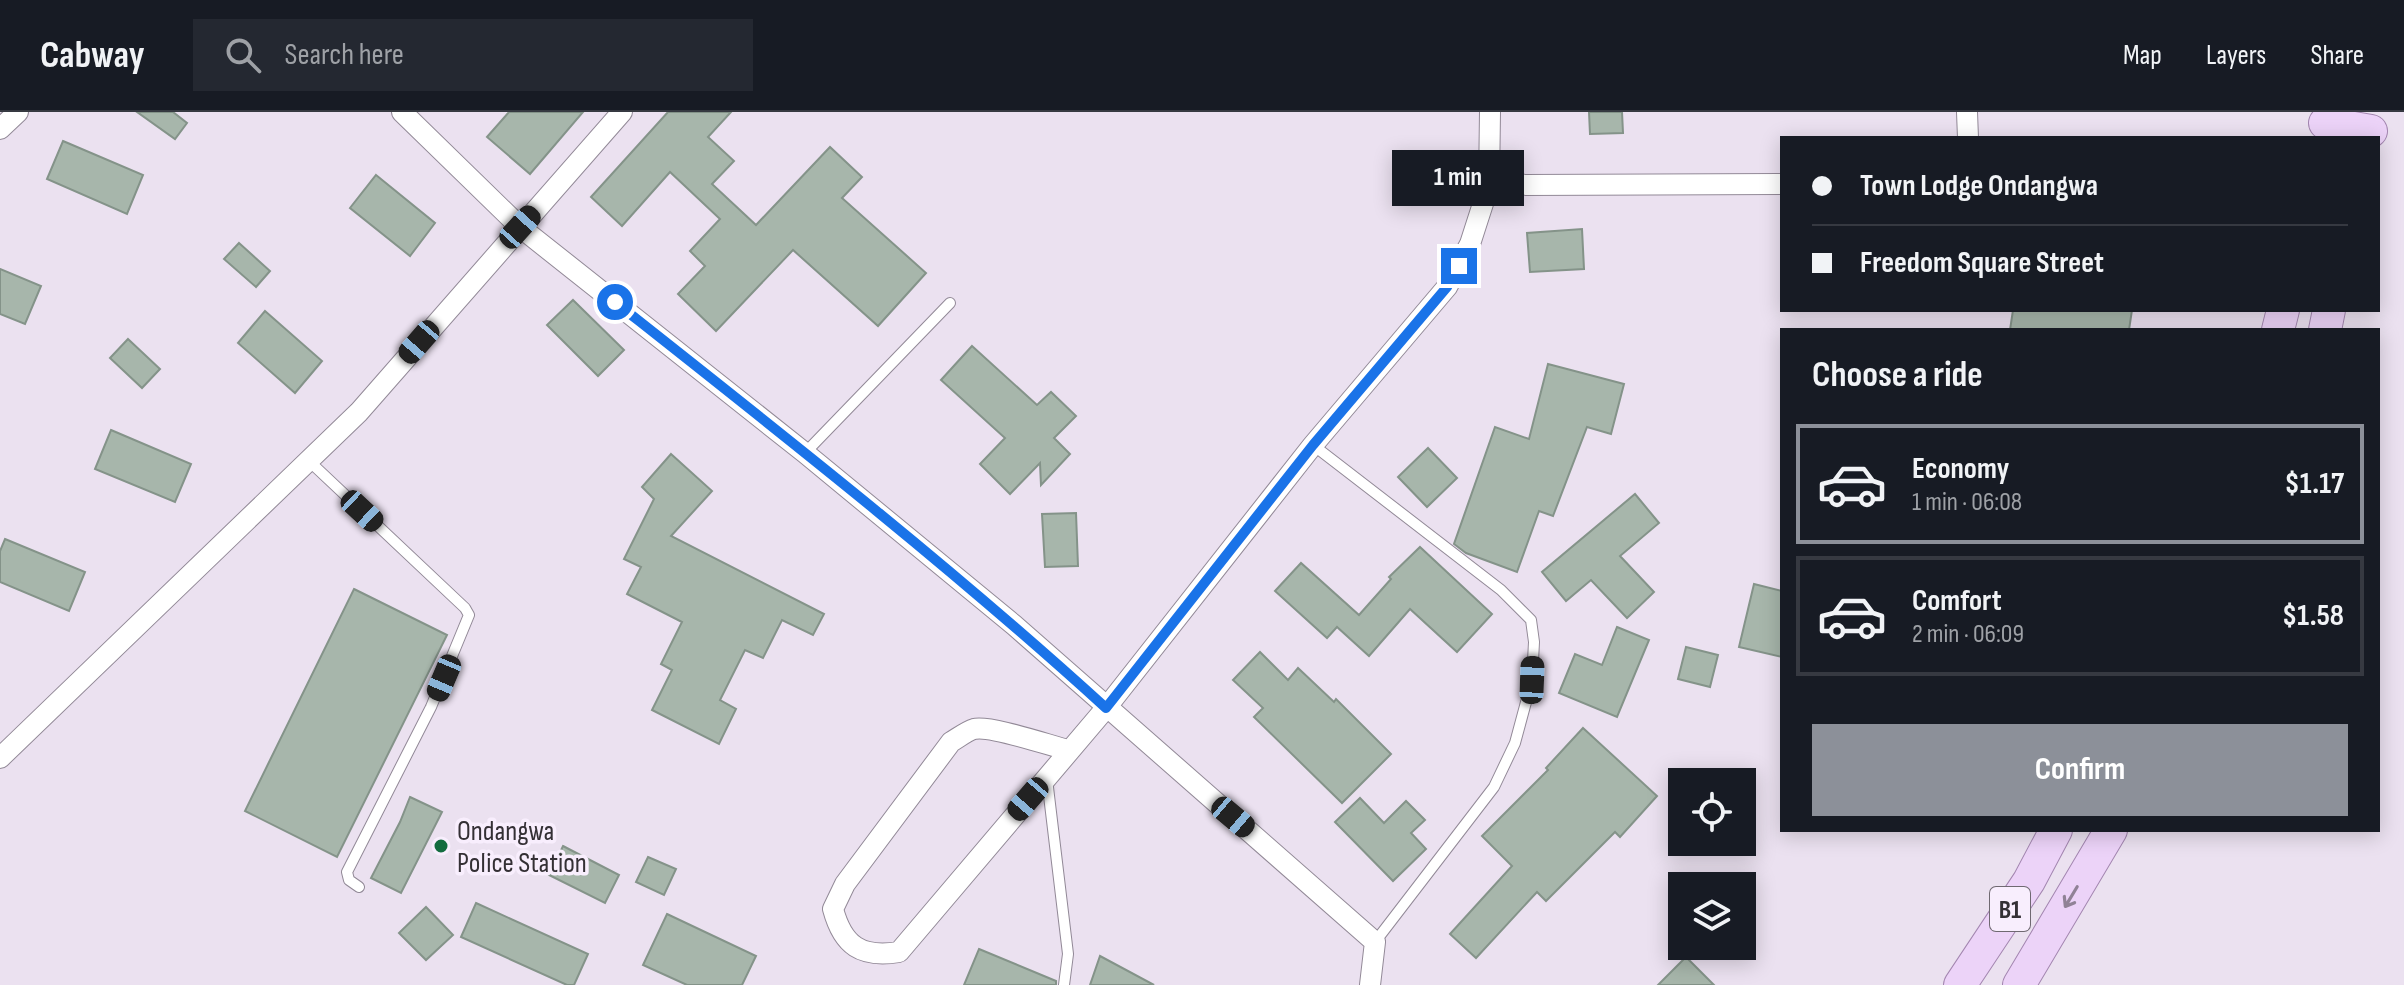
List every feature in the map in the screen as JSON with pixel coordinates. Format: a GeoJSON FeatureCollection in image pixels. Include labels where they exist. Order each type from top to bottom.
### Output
{"type":"FeatureCollection","features":[{"type":"Feature","properties":{"kind":"main road"},"geometry":{"type":"LineString","coordinates":[[2325,124],[2372,127]]}},
{"type":"Feature","properties":{"kind":"main road","name":"B1"},"geometry":{"type":"LineString","coordinates":[[1960,985],[2029,881],[2055,832]]}},
{"type":"Feature","properties":{"kind":"main road","name":"B1"},"geometry":{"type":"LineString","coordinates":[[2019,985],[2110,832]]}},
{"type":"Feature","properties":{"kind":"street"},"geometry":{"type":"LineString","coordinates":[[0,129],[18,112]]}},
{"type":"Feature","properties":{"kind":"street"},"geometry":{"type":"LineString","coordinates":[[402,112],[520,227],[805,453],[1014,625],[1375,942],[1370,985]]}},
{"type":"Feature","properties":{"kind":"street"},"geometry":{"type":"LineString","coordinates":[[0,758],[359,412],[622,112]]}},
{"type":"Feature","properties":{"kind":"street"},"geometry":{"type":"LineString","coordinates":[[1068,750],[996,729],[973,729],[951,742],[845,884],[833,909],[839,930],[852,945],[876,956],[899,952],[1106,708],[1313,445],[1447,287],[1470,244],[1489,185],[1490,112]]}},
{"type":"Feature","properties":{"kind":"street"},"geometry":{"type":"LineString","coordinates":[[1967,112],[1968,136]]}},
{"type":"Feature","properties":{"kind":"street"},"geometry":{"type":"LineString","coordinates":[[1489,185],[1780,184]]}},
{"type":"Feature","properties":{"kind":"lane"},"geometry":{"type":"LineString","coordinates":[[805,453],[950,303]]}},
{"type":"Feature","properties":{"kind":"lane"},"geometry":{"type":"LineString","coordinates":[[1313,445],[1517,604],[1531,620],[1534,642],[1532,680],[1515,743],[1494,787],[1375,942]]}},
{"type":"Feature","properties":{"kind":"lane"},"geometry":{"type":"LineString","coordinates":[[308,460],[469,615],[431,707],[347,872],[349,880],[359,887]]}},
{"type":"Feature","properties":{"kind":"lane"},"geometry":{"type":"LineString","coordinates":[[1047,777],[1068,954],[1064,985]]}},
{"type":"Feature","properties":{"kind":"building"},"geometry":{"type":"Polygon","coordinates":[[[137,112],[173,112],[187,123],[175,139],[137,112]]]}},
{"type":"Feature","properties":{"kind":"building"},"geometry":{"type":"Polygon","coordinates":[[[509,112],[583,112],[530,174],[487,137],[509,112]]]}},
{"type":"Feature","properties":{"kind":"building"},"geometry":{"type":"Polygon","coordinates":[[[668,112],[731,112],[708,137],[734,161],[712,184],[756,225],[830,147],[862,177],[842,198],[926,273],[878,326],[793,250],[716,331],[678,294],[705,266],[690,251],[720,219],[670,172],[622,226],[591,197],[668,112]]]}},
{"type":"Feature","properties":{"kind":"building"},"geometry":{"type":"Polygon","coordinates":[[[1589,112],[1622,112],[1623,133],[1590,134],[1589,112]]]}},
{"type":"Feature","properties":{"kind":"building"},"geometry":{"type":"Polygon","coordinates":[[[63,141],[143,175],[127,214],[47,179],[63,141]]]}},
{"type":"Feature","properties":{"kind":"building"},"geometry":{"type":"Polygon","coordinates":[[[376,175],[435,223],[410,256],[350,208],[376,175]]]}},
{"type":"Feature","properties":{"kind":"building"},"geometry":{"type":"Polygon","coordinates":[[[1582,229],[1584,269],[1530,272],[1527,233],[1582,229]]]}},
{"type":"Feature","properties":{"kind":"building"},"geometry":{"type":"Polygon","coordinates":[[[239,243],[270,271],[256,287],[224,259],[239,243]]]}},
{"type":"Feature","properties":{"kind":"building"},"geometry":{"type":"Polygon","coordinates":[[[0,269],[41,286],[25,324],[0,314],[0,269]]]}},
{"type":"Feature","properties":{"kind":"building"},"geometry":{"type":"Polygon","coordinates":[[[573,300],[624,350],[598,376],[547,325],[573,300]]]}},
{"type":"Feature","properties":{"kind":"building"},"geometry":{"type":"Polygon","coordinates":[[[265,311],[322,361],[295,393],[238,343],[265,311]]]}},
{"type":"Feature","properties":{"kind":"building"},"geometry":{"type":"Polygon","coordinates":[[[2013,312],[2132,312],[2129,328],[2010,328],[2013,312]]]}},
{"type":"Feature","properties":{"kind":"building"},"geometry":{"type":"Polygon","coordinates":[[[128,339],[160,369],[142,388],[110,358],[128,339]]]}},
{"type":"Feature","properties":{"kind":"building"},"geometry":{"type":"Polygon","coordinates":[[[972,346],[1037,405],[1051,392],[1076,416],[1054,438],[1070,454],[1041,485],[1040,463],[1010,494],[980,464],[1005,438],[941,380],[972,346]]]}},
{"type":"Feature","properties":{"kind":"building"},"geometry":{"type":"Polygon","coordinates":[[[1548,364],[1624,384],[1611,434],[1587,427],[1553,516],[1539,511],[1517,572],[1466,553],[1454,544],[1495,427],[1529,439],[1548,364]]]}},
{"type":"Feature","properties":{"kind":"building"},"geometry":{"type":"Polygon","coordinates":[[[111,430],[191,464],[175,502],[95,469],[111,430]]]}},
{"type":"Feature","properties":{"kind":"building"},"geometry":{"type":"Polygon","coordinates":[[[1428,448],[1457,478],[1427,507],[1398,477],[1428,448]]]}},
{"type":"Feature","properties":{"kind":"building"},"geometry":{"type":"Polygon","coordinates":[[[671,454],[712,491],[671,536],[824,614],[813,635],[782,620],[763,658],[745,650],[720,700],[736,709],[719,744],[652,710],[672,670],[661,664],[682,622],[627,594],[641,567],[624,559],[654,499],[642,487],[671,454]]]}},
{"type":"Feature","properties":{"kind":"building"},"geometry":{"type":"Polygon","coordinates":[[[1635,494],[1659,523],[1620,556],[1654,592],[1627,618],[1591,580],[1566,601],[1542,572],[1635,494]]]}},
{"type":"Feature","properties":{"kind":"building"},"geometry":{"type":"Polygon","coordinates":[[[1076,513],[1078,566],[1045,567],[1042,514],[1076,513]]]}},
{"type":"Feature","properties":{"kind":"building"},"geometry":{"type":"Polygon","coordinates":[[[5,539],[85,572],[69,611],[0,582],[0,551],[5,539]]]}},
{"type":"Feature","properties":{"kind":"building"},"geometry":{"type":"Polygon","coordinates":[[[1420,547],[1492,614],[1457,652],[1410,609],[1369,656],[1337,627],[1327,638],[1275,591],[1301,563],[1359,615],[1391,579],[1389,577],[1420,547]]]}},
{"type":"Feature","properties":{"kind":"building"},"geometry":{"type":"Polygon","coordinates":[[[1754,584],[1780,590],[1780,657],[1739,647],[1754,584]]]}},
{"type":"Feature","properties":{"kind":"building"},"geometry":{"type":"Polygon","coordinates":[[[354,589],[447,635],[337,857],[245,811],[354,589]]]}},
{"type":"Feature","properties":{"kind":"building"},"geometry":{"type":"Polygon","coordinates":[[[1617,627],[1649,640],[1617,717],[1559,693],[1575,654],[1602,665],[1617,627]]]}},
{"type":"Feature","properties":{"kind":"building"},"geometry":{"type":"Polygon","coordinates":[[[1686,647],[1718,655],[1710,687],[1678,679],[1686,647]]]}},
{"type":"Feature","properties":{"kind":"building"},"geometry":{"type":"Polygon","coordinates":[[[1260,652],[1288,680],[1298,668],[1334,702],[1336,699],[1391,754],[1342,803],[1254,717],[1263,708],[1233,680],[1260,652]]]}},
{"type":"Feature","properties":{"kind":"building"},"geometry":{"type":"Polygon","coordinates":[[[1583,728],[1657,796],[1620,837],[1615,832],[1546,901],[1537,892],[1476,958],[1450,934],[1512,866],[1482,836],[1548,770],[1546,768],[1583,728]]]}},
{"type":"Feature","properties":{"kind":"building"},"geometry":{"type":"Polygon","coordinates":[[[410,797],[442,812],[401,893],[371,878],[410,797]]]}},
{"type":"Feature","properties":{"kind":"building"},"geometry":{"type":"Polygon","coordinates":[[[1360,798],[1384,823],[1406,801],[1425,820],[1411,833],[1426,849],[1393,881],[1335,822],[1360,798]]]}},
{"type":"Feature","properties":{"kind":"building"},"geometry":{"type":"Polygon","coordinates":[[[563,846],[619,875],[605,903],[549,875],[563,846]]]}},
{"type":"Feature","properties":{"kind":"building"},"geometry":{"type":"Polygon","coordinates":[[[648,857],[676,869],[664,895],[636,882],[648,857]]]}},
{"type":"Feature","properties":{"kind":"building"},"geometry":{"type":"Polygon","coordinates":[[[476,903],[588,954],[574,985],[567,985],[461,937],[476,903]]]}},
{"type":"Feature","properties":{"kind":"building"},"geometry":{"type":"Polygon","coordinates":[[[426,907],[453,935],[426,960],[399,933],[426,907]]]}},
{"type":"Feature","properties":{"kind":"building"},"geometry":{"type":"Polygon","coordinates":[[[667,914],[756,956],[742,985],[687,985],[643,965],[667,914]]]}},
{"type":"Feature","properties":{"kind":"building"},"geometry":{"type":"Polygon","coordinates":[[[979,949],[1056,981],[1056,985],[964,985],[979,949]]]}},
{"type":"Feature","properties":{"kind":"building"},"geometry":{"type":"Polygon","coordinates":[[[1100,956],[1154,985],[1090,985],[1100,956]]]}},
{"type":"Feature","properties":{"kind":"building"},"geometry":{"type":"Polygon","coordinates":[[[1683,960],[1689,960],[1714,985],[1658,985],[1683,960]]]}},
{"type":"Feature","properties":{"kind":"place","name":"Ondangwa Police Station"},"geometry":{"type":"Point","coordinates":[441,846]}},
{"type":"Feature","properties":{"kind":"route"},"geometry":{"type":"LineString","coordinates":[[615,302],[1014,625],[1106,708],[1313,445],[1407,338],[1447,287],[1459,266]]}}]}
